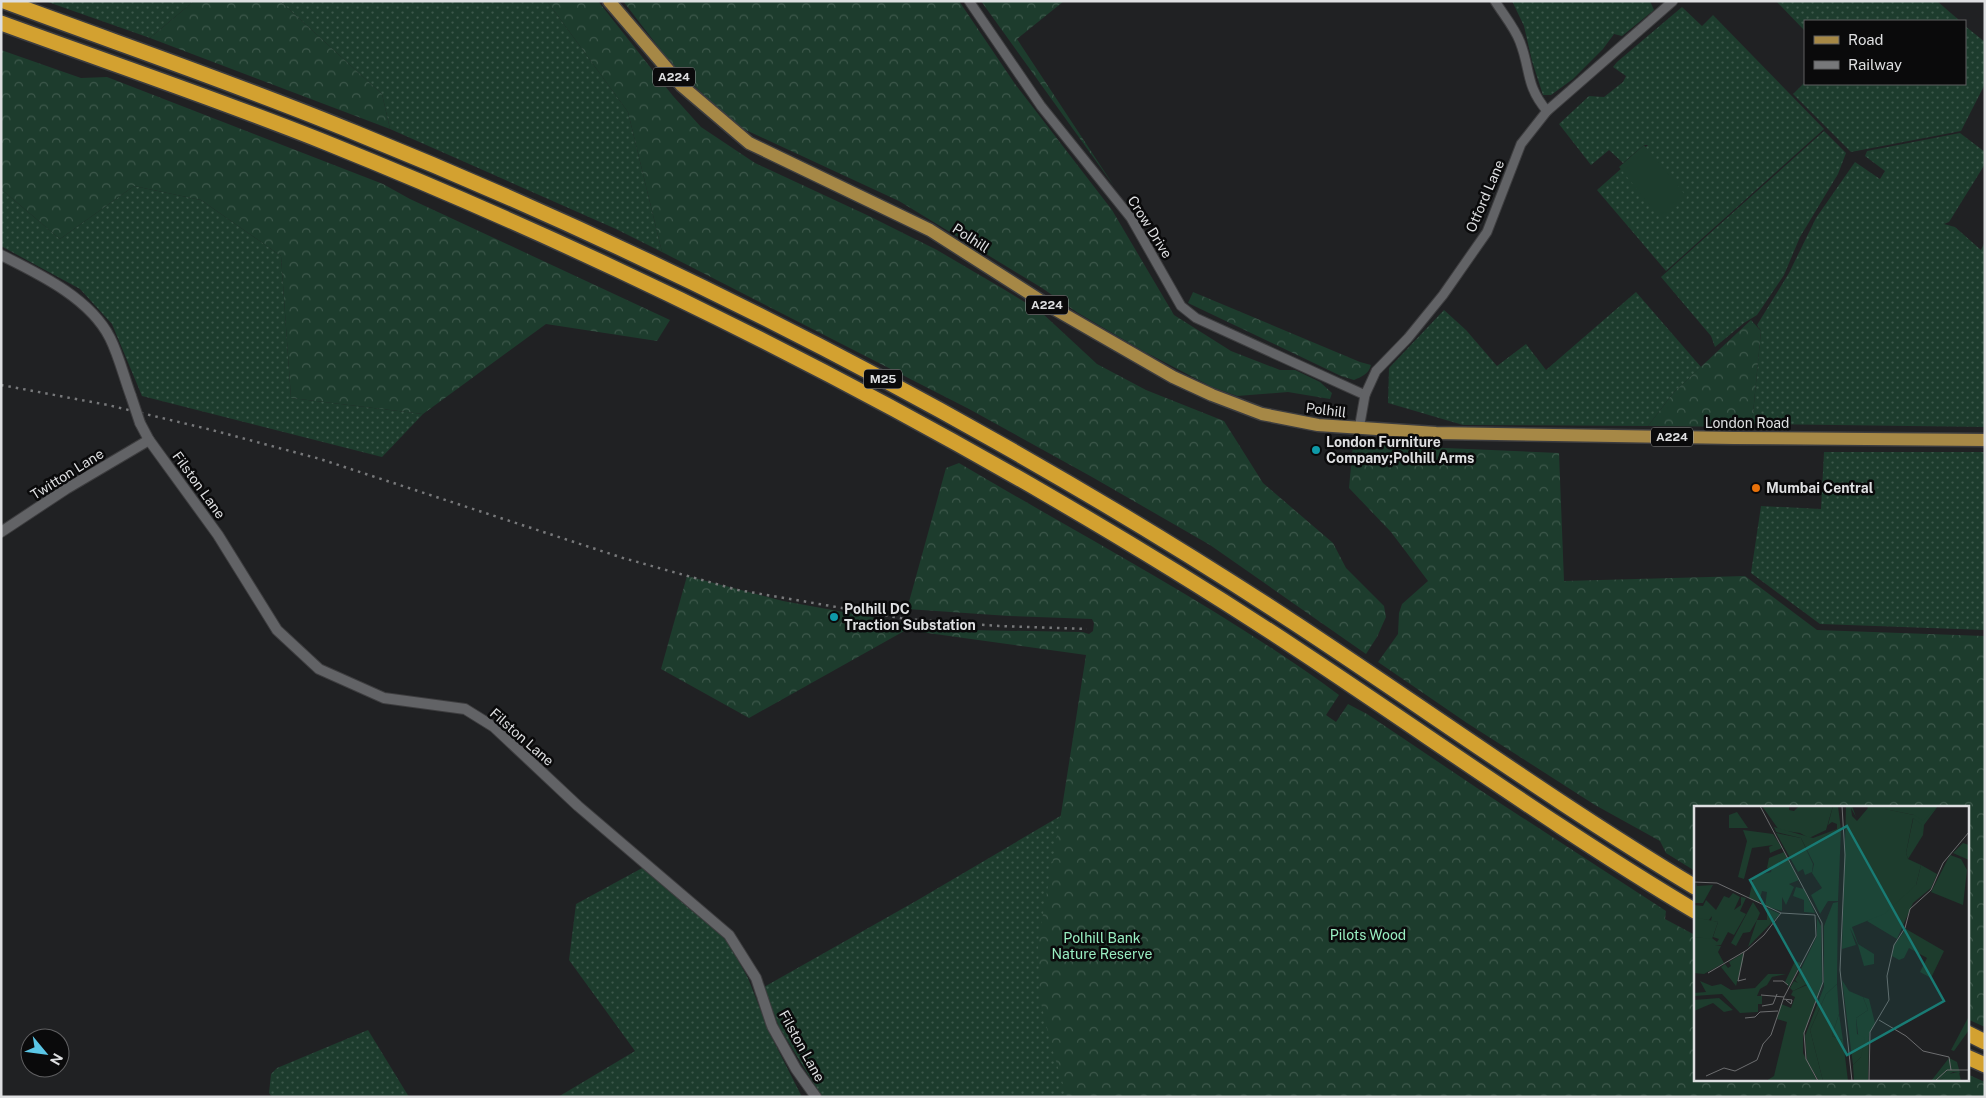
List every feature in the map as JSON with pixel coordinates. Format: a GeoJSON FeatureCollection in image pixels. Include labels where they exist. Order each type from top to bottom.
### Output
{"type":"FeatureCollection","features":[{"type":"Feature","properties":{"kind":"highway","name":"M25"},"geometry":{"type":"LineString","coordinates":[[4,1],[262,95],[454,174],[658,266],[865,370],[1010,449],[1210,569],[1324,642],[1578,814],[1694,886]]}},
{"type":"Feature","properties":{"kind":"highway","name":"M25"},"geometry":{"type":"LineString","coordinates":[[1,23],[232,106],[409,177],[631,276],[767,342],[1008,472],[1176,572],[1308,656],[1577,838],[1694,910]]}},
{"type":"Feature","properties":{"kind":"highway"},"geometry":{"type":"LineString","coordinates":[[1968,1034],[1985,1042]]}},
{"type":"Feature","properties":{"kind":"highway"},"geometry":{"type":"LineString","coordinates":[[1968,1057],[1985,1065]]}},
{"type":"Feature","properties":{"kind":"main road","name":"Polhill"},"geometry":{"type":"LineString","coordinates":[[609,1],[682,86],[749,143],[930,230],[1046,304],[1181,381],[1262,414],[1308,423],[1359,429]]}},
{"type":"Feature","properties":{"kind":"main road","name":"London Road"},"geometry":{"type":"LineString","coordinates":[[1359,429],[1544,436],[1985,440]]}},
{"type":"Feature","properties":{"kind":"street","name":"Crow Drive"},"geometry":{"type":"LineString","coordinates":[[968,1],[1041,106],[1131,218],[1181,306],[1196,318],[1365,395]]}},
{"type":"Feature","properties":{"kind":"street"},"geometry":{"type":"LineString","coordinates":[[1496,1],[1520,41],[1530,83],[1537,98],[1547,111]]}},
{"type":"Feature","properties":{"kind":"street","name":"Otford Lane"},"geometry":{"type":"LineString","coordinates":[[1359,429],[1365,395],[1376,371],[1408,338],[1437,302],[1487,232],[1521,144],[1547,111],[1673,1]]}},
{"type":"Feature","properties":{"kind":"street","name":"Filston Lane"},"geometry":{"type":"LineString","coordinates":[[1,255],[37,273],[87,306],[110,337],[140,423],[149,440],[218,535],[277,630],[319,669],[384,698],[465,709],[494,727],[578,806],[729,935],[756,978],[772,1026],[796,1069],[816,1097]]}},
{"type":"Feature","properties":{"kind":"street","name":"Twitton Lane"},"geometry":{"type":"LineString","coordinates":[[1,532],[66,489],[149,440]]}},
{"type":"Feature","properties":{"kind":"green space"},"geometry":{"type":"Polygon","coordinates":[[[45,1],[194,1],[150,38],[45,1]]]}},
{"type":"Feature","properties":{"kind":"green space"},"geometry":{"type":"Polygon","coordinates":[[[194,1],[280,1],[382,94],[390,129],[150,38],[194,1]]]}},
{"type":"Feature","properties":{"kind":"green space"},"geometry":{"type":"Polygon","coordinates":[[[280,1],[547,1],[628,112],[662,252],[616,229],[390,129],[382,94],[280,1]]]}},
{"type":"Feature","properties":{"kind":"green space"},"geometry":{"type":"Polygon","coordinates":[[[547,1],[598,1],[673,96],[701,127],[755,163],[937,250],[1041,312],[1097,364],[1146,390],[1224,421],[1263,483],[1333,543],[1346,568],[1384,606],[1386,617],[1377,637],[1366,654],[1210,545],[1092,477],[969,409],[662,252],[628,112],[547,1]]]}},
{"type":"Feature","properties":{"kind":"green space"},"geometry":{"type":"Polygon","coordinates":[[[623,1],[959,1],[1015,84],[1112,210],[1174,315],[1231,351],[1280,370],[1295,370],[1320,382],[1332,393],[1330,399],[1288,392],[1237,396],[1212,387],[1143,351],[1078,313],[1042,288],[899,201],[737,126],[673,66],[623,1]]]}},
{"type":"Feature","properties":{"kind":"green space"},"geometry":{"type":"Polygon","coordinates":[[[981,1],[1064,1],[1017,39],[1114,186],[981,1]]]}},
{"type":"Feature","properties":{"kind":"green space"},"geometry":{"type":"Polygon","coordinates":[[[1512,1],[1650,1],[1654,10],[1622,36],[1614,34],[1603,49],[1573,79],[1551,95],[1543,95],[1532,61],[1524,26],[1512,1]]]}},
{"type":"Feature","properties":{"kind":"green space"},"geometry":{"type":"Polygon","coordinates":[[[1776,1],[1937,1],[1959,20],[1804,20],[1804,30],[1776,1]]]}},
{"type":"Feature","properties":{"kind":"green space"},"geometry":{"type":"Polygon","coordinates":[[[1682,7],[1702,26],[1713,15],[1824,129],[1666,271],[1597,190],[1648,145],[1644,145],[1623,163],[1609,150],[1591,165],[1559,124],[1589,96],[1604,97],[1623,82],[1626,76],[1613,67],[1682,7]]]}},
{"type":"Feature","properties":{"kind":"green space"},"geometry":{"type":"Polygon","coordinates":[[[1966,27],[1985,42],[1985,84],[1961,131],[1851,152],[1793,94],[1804,83],[1804,85],[1966,85],[1966,27]]]}},
{"type":"Feature","properties":{"kind":"green space"},"geometry":{"type":"Polygon","coordinates":[[[1,50],[81,78],[107,77],[383,184],[410,199],[670,320],[657,341],[546,324],[423,414],[291,398],[281,256],[201,200],[134,186],[60,239],[1,189],[1,50]]]}},
{"type":"Feature","properties":{"kind":"green space"},"geometry":{"type":"Polygon","coordinates":[[[1824,131],[1846,153],[1838,174],[1800,237],[1784,275],[1757,315],[1744,323],[1715,347],[1711,336],[1661,277],[1824,131]]]}},
{"type":"Feature","properties":{"kind":"green space"},"geometry":{"type":"Polygon","coordinates":[[[1960,133],[1985,152],[1985,164],[1949,222],[1944,224],[1955,227],[1981,250],[1985,242],[1985,427],[1752,424],[1761,331],[1757,325],[1789,273],[1816,218],[1855,162],[1880,179],[1885,171],[1865,156],[1867,151],[1960,133]]]}},
{"type":"Feature","properties":{"kind":"green space"},"geometry":{"type":"Polygon","coordinates":[[[1644,145],[1687,197],[1662,220],[1619,167],[1644,145]]]}},
{"type":"Feature","properties":{"kind":"green space"},"geometry":{"type":"Polygon","coordinates":[[[134,186],[201,200],[281,256],[291,398],[423,414],[382,457],[142,396],[112,324],[80,289],[1,246],[1,189],[60,239],[134,186]]]}},
{"type":"Feature","properties":{"kind":"green space"},"geometry":{"type":"Polygon","coordinates":[[[1193,292],[1371,365],[1370,368],[1364,375],[1354,380],[1341,376],[1188,303],[1193,292]]]}},
{"type":"Feature","properties":{"kind":"green space"},"geometry":{"type":"Polygon","coordinates":[[[1636,292],[1701,367],[1674,392],[1648,426],[1463,425],[1388,403],[1389,368],[1444,310],[1466,330],[1497,366],[1526,344],[1546,370],[1636,292]]]}},
{"type":"Feature","properties":{"kind":"green space"},"geometry":{"type":"Polygon","coordinates":[[[1751,320],[1761,331],[1752,424],[1747,427],[1648,426],[1674,392],[1751,320]]]}},
{"type":"Feature","properties":{"kind":"green space"},"geometry":{"type":"Polygon","coordinates":[[[1353,444],[1559,453],[1564,581],[1745,576],[1817,630],[1985,636],[1985,1027],[1968,1019],[1968,806],[1694,806],[1694,870],[1666,853],[1660,841],[1595,805],[1467,723],[1378,662],[1398,634],[1399,613],[1402,604],[1428,581],[1391,532],[1349,488],[1353,444]]]}},
{"type":"Feature","properties":{"kind":"green space"},"geometry":{"type":"Polygon","coordinates":[[[1824,452],[1985,452],[1985,630],[1820,624],[1751,573],[1761,506],[1821,509],[1824,452]]]}},
{"type":"Feature","properties":{"kind":"green space","name":"Pilots Wood"},"geometry":{"type":"Polygon","coordinates":[[[959,463],[1200,603],[1294,663],[1339,695],[1326,715],[1336,722],[1348,704],[1367,714],[1666,911],[1665,919],[1694,934],[1694,1080],[1968,1080],[1968,1074],[1985,1082],[1985,1097],[1067,1097],[1040,999],[1038,942],[1061,814],[1086,655],[906,630],[749,718],[661,669],[687,576],[783,601],[904,623],[968,630],[1082,632],[1089,634],[1093,631],[1094,623],[1092,619],[907,609],[946,468],[959,463]]]}},
{"type":"Feature","properties":{"kind":"green space","name":"Polhill Bank Nature Reserve"},"geometry":{"type":"Polygon","coordinates":[[[1062,815],[1154,1097],[822,1097],[779,1027],[764,987],[1062,815]]]}},
{"type":"Feature","properties":{"kind":"green space"},"geometry":{"type":"Polygon","coordinates":[[[644,867],[726,939],[748,978],[770,1034],[802,1097],[558,1097],[635,1051],[569,960],[576,904],[644,867]]]}},
{"type":"Feature","properties":{"kind":"green space"},"geometry":{"type":"Polygon","coordinates":[[[368,1030],[409,1097],[272,1097],[269,1093],[271,1074],[277,1068],[368,1030]]]}},
{"type":"Feature","properties":{"kind":"railway"},"geometry":{"type":"LineString","coordinates":[[1,385],[108,405],[320,459],[623,558],[738,590],[906,619],[999,626],[1087,629]]}},
{"type":"Feature","properties":{"kind":"place","name":"London Furniture Company;Polhill Arms"},"geometry":{"type":"Point","coordinates":[1316,450]}},
{"type":"Feature","properties":{"kind":"place","name":"Mumbai Central"},"geometry":{"type":"Point","coordinates":[1756,488]}},
{"type":"Feature","properties":{"kind":"place","name":"Polhill DC Traction Substation"},"geometry":{"type":"Point","coordinates":[834,617]}}]}
